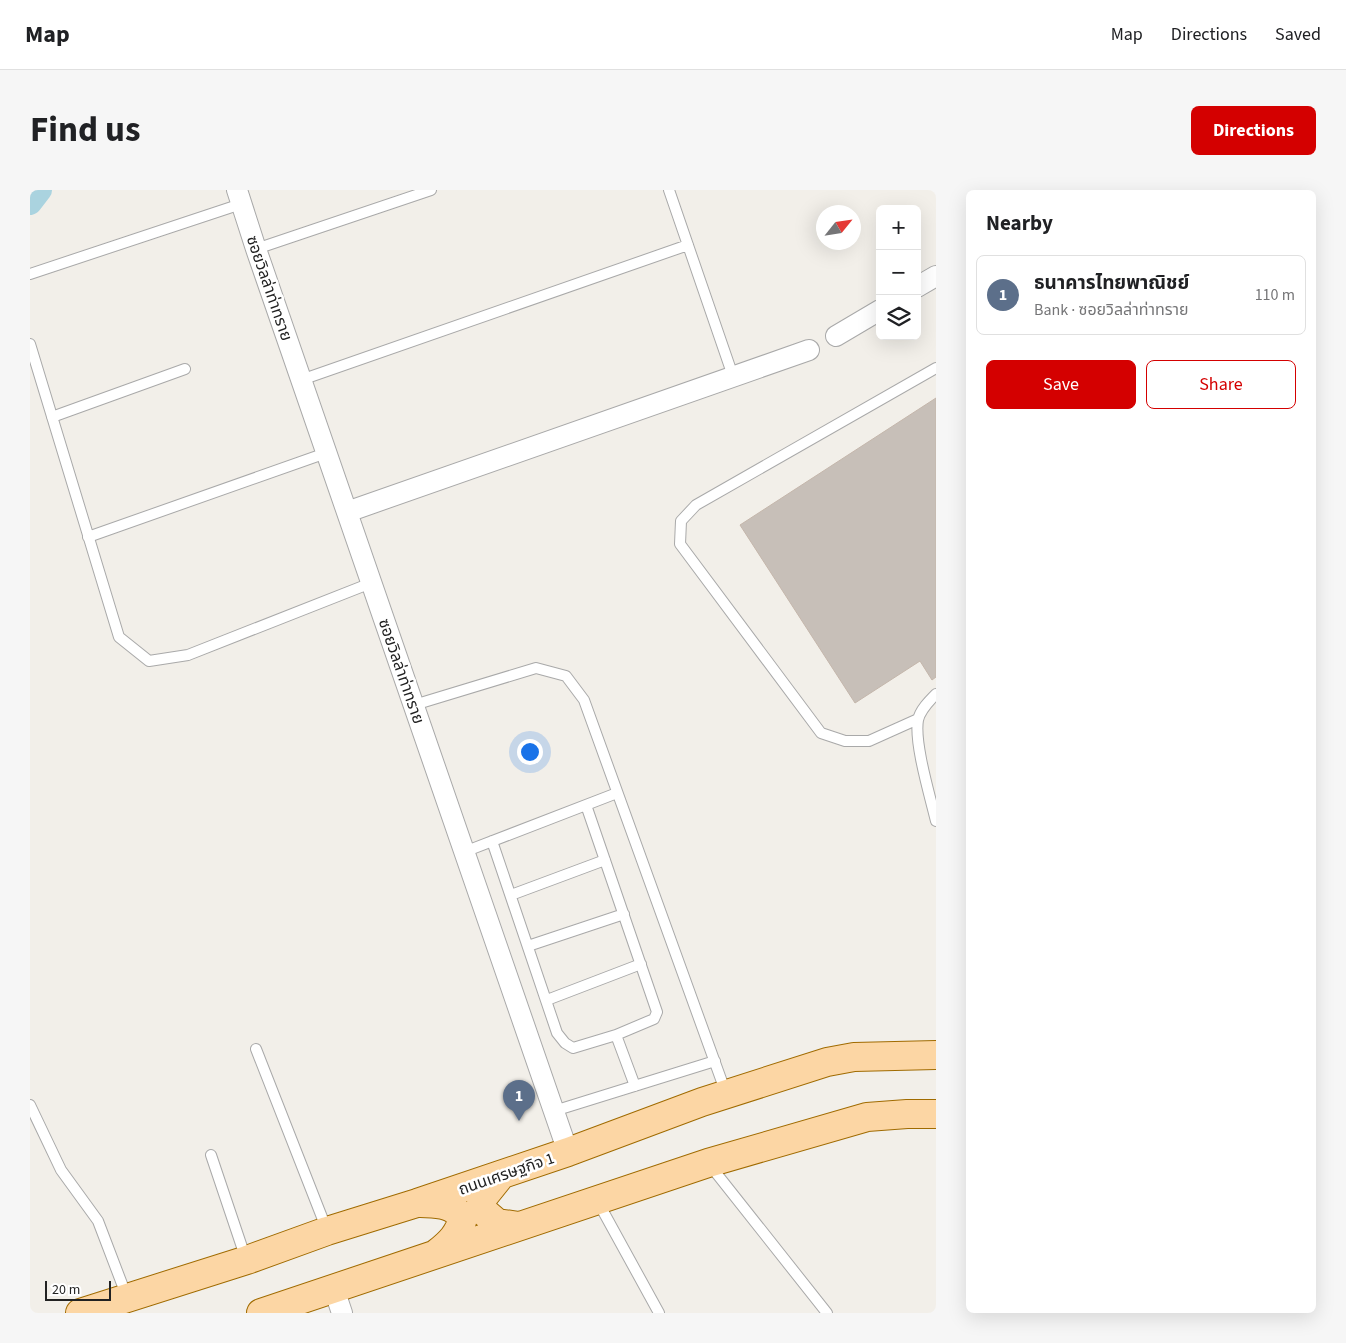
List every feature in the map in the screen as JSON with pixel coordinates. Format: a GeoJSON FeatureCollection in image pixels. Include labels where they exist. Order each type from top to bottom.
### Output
{"type":"FeatureCollection","features":[{"type":"Feature","properties":{"kind":"main road","name":"ถนนเศรษฐกิจ 1"},"geometry":{"type":"LineString","coordinates":[[80,1313],[247,1260],[327,1231],[501,1175],[726,1094],[827,1062],[854,1057],[936,1055]]}},
{"type":"Feature","properties":{"kind":"main road"},"geometry":{"type":"LineString","coordinates":[[261,1313],[338,1301],[435,1254],[708,1163],[866,1117],[936,1114]]}},
{"type":"Feature","properties":{"kind":"main road"},"geometry":{"type":"LineString","coordinates":[[501,1175],[481,1200],[483,1211],[497,1223],[519,1226]]}},
{"type":"Feature","properties":{"kind":"main road"},"geometry":{"type":"LineString","coordinates":[[417,1203],[446,1205],[457,1210],[463,1218],[460,1228],[451,1242],[435,1254]]}},
{"type":"Feature","properties":{"kind":"street","name":"ซอยวิลล่าท่าทราย"},"geometry":{"type":"LineString","coordinates":[[239,197],[568,1152]]}},
{"type":"Feature","properties":{"kind":"street"},"geometry":{"type":"LineString","coordinates":[[921,285],[936,276]]}},
{"type":"Feature","properties":{"kind":"street"},"geometry":{"type":"LineString","coordinates":[[836,336],[876,312]]}},
{"type":"Feature","properties":{"kind":"street"},"geometry":{"type":"LineString","coordinates":[[346,512],[809,350]]}},
{"type":"Feature","properties":{"kind":"lane"},"geometry":{"type":"LineString","coordinates":[[256,249],[432,190]]}},
{"type":"Feature","properties":{"kind":"lane"},"geometry":{"type":"LineString","coordinates":[[669,190],[733,376]]}},
{"type":"Feature","properties":{"kind":"lane"},"geometry":{"type":"LineString","coordinates":[[30,274],[239,197]]}},
{"type":"Feature","properties":{"kind":"lane"},"geometry":{"type":"LineString","coordinates":[[301,380],[688,245]]}},
{"type":"Feature","properties":{"kind":"lane"},"geometry":{"type":"LineString","coordinates":[[30,344],[119,637],[149,660],[188,655],[371,583]]}},
{"type":"Feature","properties":{"kind":"lane"},"geometry":{"type":"LineString","coordinates":[[918,719],[869,741],[845,741],[821,734],[680,544],[681,521],[696,505],[936,368]]}},
{"type":"Feature","properties":{"kind":"lane"},"geometry":{"type":"LineString","coordinates":[[52,417],[185,369]]}},
{"type":"Feature","properties":{"kind":"lane"},"geometry":{"type":"LineString","coordinates":[[88,537],[326,453]]}},
{"type":"Feature","properties":{"kind":"lane"},"geometry":{"type":"LineString","coordinates":[[414,705],[536,668],[566,676],[584,700],[726,1094]]}},
{"type":"Feature","properties":{"kind":"lane"},"geometry":{"type":"LineString","coordinates":[[936,694],[918,719],[919,744],[936,821]]}},
{"type":"Feature","properties":{"kind":"lane"},"geometry":{"type":"LineString","coordinates":[[464,852],[617,793]]}},
{"type":"Feature","properties":{"kind":"lane"},"geometry":{"type":"LineString","coordinates":[[492,841],[557,1033],[565,1043],[573,1048],[616,1035],[654,1019],[657,1012],[586,805]]}},
{"type":"Feature","properties":{"kind":"lane"},"geometry":{"type":"LineString","coordinates":[[511,895],[605,860]]}},
{"type":"Feature","properties":{"kind":"lane"},"geometry":{"type":"LineString","coordinates":[[528,946],[624,914]]}},
{"type":"Feature","properties":{"kind":"lane"},"geometry":{"type":"LineString","coordinates":[[547,1000],[642,964]]}},
{"type":"Feature","properties":{"kind":"lane"},"geometry":{"type":"LineString","coordinates":[[616,1035],[635,1086]]}},
{"type":"Feature","properties":{"kind":"lane"},"geometry":{"type":"LineString","coordinates":[[256,1049],[327,1231]]}},
{"type":"Feature","properties":{"kind":"lane"},"geometry":{"type":"LineString","coordinates":[[554,1111],[715,1061]]}},
{"type":"Feature","properties":{"kind":"lane"},"geometry":{"type":"LineString","coordinates":[[30,1105],[61,1170],[98,1221],[127,1298]]}},
{"type":"Feature","properties":{"kind":"lane"},"geometry":{"type":"LineString","coordinates":[[211,1155],[247,1260]]}},
{"type":"Feature","properties":{"kind":"lane"},"geometry":{"type":"LineString","coordinates":[[708,1163],[827,1313]]}},
{"type":"Feature","properties":{"kind":"lane"},"geometry":{"type":"LineString","coordinates":[[597,1200],[659,1313]]}},
{"type":"Feature","properties":{"kind":"building"},"geometry":{"type":"Polygon","coordinates":[[[936,398],[936,677],[932,680],[920,661],[855,703],[740,525],[936,398]]]}},
{"type":"Feature","properties":{"kind":"waterway"},"geometry":{"type":"LineString","coordinates":[[30,203],[40,190]]}},
{"type":"Feature","properties":{"kind":"place","name":"ธนาคารไทยพาณิชย์"},"geometry":{"type":"Point","coordinates":[519,1121]}}]}
